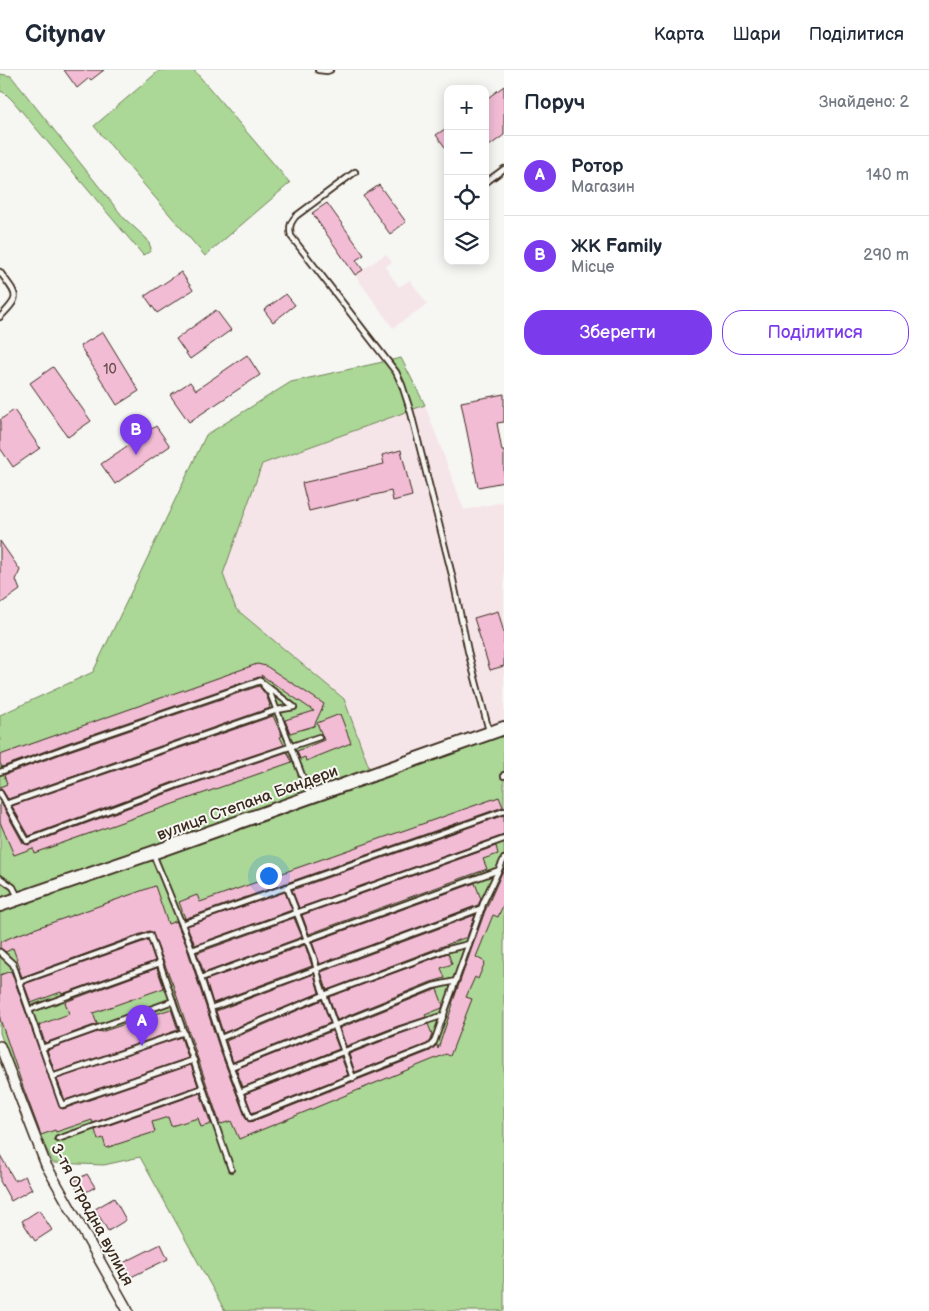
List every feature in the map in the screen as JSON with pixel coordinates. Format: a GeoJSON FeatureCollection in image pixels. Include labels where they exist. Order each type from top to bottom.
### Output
{"type":"FeatureCollection","features":[{"type":"Feature","properties":{"kind":"main road","name":"вулиця Степана Бандери"},"geometry":{"type":"LineString","coordinates":[[0,905],[504,728]]}},
{"type":"Feature","properties":{"kind":"street","name":"3-тя Отрадна вулиця"},"geometry":{"type":"LineString","coordinates":[[0,1046],[46,1165],[128,1311]]}},
{"type":"Feature","properties":{"kind":"lane"},"geometry":{"type":"LineString","coordinates":[[318,70],[330,70]]}},
{"type":"Feature","properties":{"kind":"lane"},"geometry":{"type":"LineString","coordinates":[[489,180],[504,169]]}},
{"type":"Feature","properties":{"kind":"lane"},"geometry":{"type":"LineString","coordinates":[[355,172],[296,216],[290,223],[291,236],[392,366],[402,385],[411,413],[452,575],[468,651],[490,734]]}},
{"type":"Feature","properties":{"kind":"lane"},"geometry":{"type":"LineString","coordinates":[[0,272],[14,292],[15,298],[12,305],[0,317]]}},
{"type":"Feature","properties":{"kind":"lane"},"geometry":{"type":"LineString","coordinates":[[6,804],[277,710],[294,707],[260,681]]}},
{"type":"Feature","properties":{"kind":"lane"},"geometry":{"type":"LineString","coordinates":[[260,681],[270,694],[277,710],[310,797]]}},
{"type":"Feature","properties":{"kind":"lane"},"geometry":{"type":"LineString","coordinates":[[0,772],[260,681]]}},
{"type":"Feature","properties":{"kind":"lane"},"geometry":{"type":"LineString","coordinates":[[0,792],[26,841],[180,784],[319,737]]}},
{"type":"Feature","properties":{"kind":"lane"},"geometry":{"type":"LineString","coordinates":[[182,924],[504,811]]}},
{"type":"Feature","properties":{"kind":"lane"},"geometry":{"type":"LineString","coordinates":[[192,950],[504,839]]}},
{"type":"Feature","properties":{"kind":"lane"},"geometry":{"type":"LineString","coordinates":[[152,853],[192,950],[230,1066],[250,1118],[429,1048],[434,1042],[482,908],[504,859]]}},
{"type":"Feature","properties":{"kind":"lane"},"geometry":{"type":"LineString","coordinates":[[201,978],[499,870]]}},
{"type":"Feature","properties":{"kind":"lane"},"geometry":{"type":"LineString","coordinates":[[0,878],[13,888],[18,899]]}},
{"type":"Feature","properties":{"kind":"lane"},"geometry":{"type":"LineString","coordinates":[[287,887],[307,940],[324,996],[353,1078]]}},
{"type":"Feature","properties":{"kind":"lane"},"geometry":{"type":"LineString","coordinates":[[211,1008],[482,908]]}},
{"type":"Feature","properties":{"kind":"lane"},"geometry":{"type":"LineString","coordinates":[[19,982],[150,935],[231,1168]]}},
{"type":"Feature","properties":{"kind":"lane"},"geometry":{"type":"LineString","coordinates":[[221,1038],[445,950],[469,944]]}},
{"type":"Feature","properties":{"kind":"lane"},"geometry":{"type":"LineString","coordinates":[[0,952],[13,964],[62,1105],[194,1060]]}},
{"type":"Feature","properties":{"kind":"lane"},"geometry":{"type":"LineString","coordinates":[[29,1010],[160,963]]}},
{"type":"Feature","properties":{"kind":"lane"},"geometry":{"type":"LineString","coordinates":[[230,1066],[432,986],[456,981]]}},
{"type":"Feature","properties":{"kind":"lane"},"geometry":{"type":"LineString","coordinates":[[42,1048],[173,1001]]}},
{"type":"Feature","properties":{"kind":"lane"},"geometry":{"type":"LineString","coordinates":[[240,1092],[444,1014]]}},
{"type":"Feature","properties":{"kind":"lane"},"geometry":{"type":"LineString","coordinates":[[52,1077],[184,1032]]}},
{"type":"Feature","properties":{"kind":"lane"},"geometry":{"type":"LineString","coordinates":[[58,1139],[203,1088]]}},
{"type":"Feature","properties":{"kind":"shaded area"},"geometry":{"type":"Polygon","coordinates":[[[386,254],[392,262],[385,267],[399,287],[410,280],[427,304],[393,328],[355,275],[386,254]]]}},
{"type":"Feature","properties":{"kind":"shaded area"},"geometry":{"type":"Polygon","coordinates":[[[425,405],[464,510],[504,502],[504,725],[371,773],[344,699],[236,609],[223,574],[262,464],[425,405]]]}},
{"type":"Feature","properties":{"kind":"green space"},"geometry":{"type":"Polygon","coordinates":[[[160,70],[194,70],[290,183],[205,256],[94,126],[160,70]]]}},
{"type":"Feature","properties":{"kind":"green space"},"geometry":{"type":"Polygon","coordinates":[[[0,74],[11,76],[124,218],[147,239],[151,248],[150,252],[143,255],[13,101],[0,91],[0,74]]]}},
{"type":"Feature","properties":{"kind":"green space"},"geometry":{"type":"Polygon","coordinates":[[[401,358],[425,405],[262,464],[223,574],[236,609],[344,699],[371,773],[0,900],[0,715],[93,672],[206,435],[291,382],[401,358]]]}},
{"type":"Feature","properties":{"kind":"green space"},"geometry":{"type":"Polygon","coordinates":[[[504,733],[504,1311],[225,1311],[140,1157],[104,1165],[53,1163],[28,1110],[0,1033],[0,910],[504,733]]]}},
{"type":"Feature","properties":{"kind":"building"},"geometry":{"type":"Polygon","coordinates":[[[64,70],[104,70],[91,80],[89,78],[77,88],[64,70]]]}},
{"type":"Feature","properties":{"kind":"building"},"geometry":{"type":"Polygon","coordinates":[[[504,86],[504,135],[489,146],[489,130],[489,97],[504,86]]]}},
{"type":"Feature","properties":{"kind":"building"},"geometry":{"type":"Polygon","coordinates":[[[444,130],[444,146],[436,135],[444,130]]]}},
{"type":"Feature","properties":{"kind":"building"},"geometry":{"type":"Polygon","coordinates":[[[379,185],[406,222],[390,234],[363,196],[379,185]]]}},
{"type":"Feature","properties":{"kind":"building"},"geometry":{"type":"Polygon","coordinates":[[[327,203],[364,255],[356,260],[363,270],[355,275],[312,213],[327,203]]]}},
{"type":"Feature","properties":{"kind":"building"},"geometry":{"type":"Polygon","coordinates":[[[181,272],[193,290],[157,313],[145,296],[181,272]]]}},
{"type":"Feature","properties":{"kind":"building"},"geometry":{"type":"Polygon","coordinates":[[[286,294],[295,305],[273,322],[264,310],[286,294]]]}},
{"type":"Feature","properties":{"kind":"building"},"geometry":{"type":"Polygon","coordinates":[[[216,310],[231,330],[190,359],[176,339],[216,310]]]}},
{"type":"Feature","properties":{"kind":"building"},"geometry":{"type":"Polygon","coordinates":[[[103,332],[139,391],[117,405],[80,346],[103,332]]]}},
{"type":"Feature","properties":{"kind":"building"},"geometry":{"type":"Polygon","coordinates":[[[247,355],[260,375],[189,422],[170,395],[190,382],[196,390],[247,355]]]}},
{"type":"Feature","properties":{"kind":"building"},"geometry":{"type":"Polygon","coordinates":[[[53,367],[91,421],[68,437],[30,383],[53,367]]]}},
{"type":"Feature","properties":{"kind":"building"},"geometry":{"type":"Polygon","coordinates":[[[504,394],[504,422],[497,423],[502,451],[504,451],[504,482],[478,487],[461,402],[504,394]]]}},
{"type":"Feature","properties":{"kind":"building"},"geometry":{"type":"Polygon","coordinates":[[[14,410],[40,448],[13,467],[0,448],[0,420],[14,410]]]}},
{"type":"Feature","properties":{"kind":"building"},"geometry":{"type":"Polygon","coordinates":[[[156,426],[170,446],[115,484],[101,464],[156,426]]]}},
{"type":"Feature","properties":{"kind":"building"},"geometry":{"type":"Polygon","coordinates":[[[401,450],[412,496],[393,501],[391,491],[309,511],[302,483],[384,464],[382,455],[401,450]]]}},
{"type":"Feature","properties":{"kind":"building"},"geometry":{"type":"Polygon","coordinates":[[[0,541],[20,570],[16,580],[20,590],[0,604],[0,541]]]}},
{"type":"Feature","properties":{"kind":"building"},"geometry":{"type":"Polygon","coordinates":[[[498,611],[504,633],[504,666],[490,670],[474,618],[498,611]]]}},
{"type":"Feature","properties":{"kind":"building"},"geometry":{"type":"Polygon","coordinates":[[[257,664],[266,666],[324,704],[314,726],[290,733],[285,720],[314,711],[261,675],[262,678],[259,677],[2,767],[0,763],[0,755],[257,664]]]}},
{"type":"Feature","properties":{"kind":"building"},"geometry":{"type":"Polygon","coordinates":[[[259,686],[266,695],[270,708],[8,799],[0,789],[0,787],[7,784],[4,775],[259,686]]]}},
{"type":"Feature","properties":{"kind":"building"},"geometry":{"type":"Polygon","coordinates":[[[340,714],[351,743],[306,761],[305,757],[300,759],[297,751],[324,740],[317,723],[340,714]]]}},
{"type":"Feature","properties":{"kind":"building"},"geometry":{"type":"Polygon","coordinates":[[[273,716],[284,745],[179,780],[29,836],[12,806],[273,716]]]}},
{"type":"Feature","properties":{"kind":"building"},"geometry":{"type":"Polygon","coordinates":[[[287,752],[292,762],[34,853],[33,848],[14,855],[0,822],[0,801],[23,843],[28,845],[181,788],[287,752]]]}},
{"type":"Feature","properties":{"kind":"building"},"geometry":{"type":"Polygon","coordinates":[[[499,797],[503,807],[184,919],[179,902],[197,895],[200,902],[499,797]]]}},
{"type":"Feature","properties":{"kind":"building"},"geometry":{"type":"Polygon","coordinates":[[[504,815],[504,835],[299,908],[292,890],[504,815]]]}},
{"type":"Feature","properties":{"kind":"building"},"geometry":{"type":"Polygon","coordinates":[[[496,846],[498,854],[483,859],[487,869],[309,934],[302,915],[496,846]]]}},
{"type":"Feature","properties":{"kind":"building"},"geometry":{"type":"Polygon","coordinates":[[[504,868],[504,903],[498,917],[493,915],[476,957],[485,962],[478,979],[475,977],[466,997],[472,999],[450,1056],[446,1054],[239,1139],[231,1121],[221,1124],[219,1121],[173,985],[152,932],[149,931],[22,977],[13,948],[6,952],[0,948],[0,942],[14,936],[155,886],[168,924],[176,921],[186,945],[220,1050],[246,1119],[251,1122],[430,1051],[437,1045],[438,1049],[485,911],[504,868]]]}},
{"type":"Feature","properties":{"kind":"building"},"geometry":{"type":"Polygon","coordinates":[[[475,883],[481,899],[478,905],[320,964],[312,942],[475,883]]]}},
{"type":"Feature","properties":{"kind":"building"},"geometry":{"type":"Polygon","coordinates":[[[285,892],[292,910],[195,945],[187,926],[285,892]]]}},
{"type":"Feature","properties":{"kind":"building"},"geometry":{"type":"Polygon","coordinates":[[[475,915],[467,937],[327,990],[321,972],[475,915]]]}},
{"type":"Feature","properties":{"kind":"building"},"geometry":{"type":"Polygon","coordinates":[[[294,918],[302,937],[204,973],[197,953],[294,918]]]}},
{"type":"Feature","properties":{"kind":"building"},"geometry":{"type":"Polygon","coordinates":[[[148,940],[155,961],[31,1003],[24,984],[148,940]]]}},
{"type":"Feature","properties":{"kind":"building"},"geometry":{"type":"Polygon","coordinates":[[[305,945],[312,966],[213,1003],[206,980],[305,945]]]}},
{"type":"Feature","properties":{"kind":"building"},"geometry":{"type":"Polygon","coordinates":[[[448,953],[452,964],[441,968],[445,978],[337,1020],[329,997],[448,953]]]}},
{"type":"Feature","properties":{"kind":"building"},"geometry":{"type":"Polygon","coordinates":[[[157,968],[164,988],[93,1013],[97,1024],[45,1043],[39,1025],[69,1014],[65,1002],[157,968]]]}},
{"type":"Feature","properties":{"kind":"building"},"geometry":{"type":"Polygon","coordinates":[[[11,971],[60,1108],[63,1109],[191,1065],[198,1086],[93,1123],[92,1120],[41,1135],[0,1019],[0,975],[11,971]]]}},
{"type":"Feature","properties":{"kind":"building"},"geometry":{"type":"Polygon","coordinates":[[[314,974],[319,993],[223,1033],[216,1011],[314,974]]]}},
{"type":"Feature","properties":{"kind":"building"},"geometry":{"type":"Polygon","coordinates":[[[437,989],[443,1005],[442,1008],[425,1015],[426,1017],[346,1046],[340,1028],[437,989]]]}},
{"type":"Feature","properties":{"kind":"building"},"geometry":{"type":"Polygon","coordinates":[[[322,1000],[330,1023],[233,1062],[226,1041],[322,1000]]]}},
{"type":"Feature","properties":{"kind":"building"},"geometry":{"type":"Polygon","coordinates":[[[171,1009],[178,1030],[55,1072],[47,1050],[171,1009]]]}},
{"type":"Feature","properties":{"kind":"building"},"geometry":{"type":"Polygon","coordinates":[[[428,1024],[432,1034],[427,1044],[355,1072],[349,1054],[428,1024]]]}},
{"type":"Feature","properties":{"kind":"building"},"geometry":{"type":"Polygon","coordinates":[[[332,1031],[339,1049],[243,1087],[236,1069],[332,1031]]]}},
{"type":"Feature","properties":{"kind":"building"},"geometry":{"type":"Polygon","coordinates":[[[181,1037],[188,1058],[65,1100],[57,1079],[181,1037]]]}},
{"type":"Feature","properties":{"kind":"building"},"geometry":{"type":"Polygon","coordinates":[[[341,1057],[348,1075],[252,1113],[245,1094],[341,1057]]]}},
{"type":"Feature","properties":{"kind":"building"},"geometry":{"type":"Polygon","coordinates":[[[200,1093],[211,1124],[201,1127],[198,1118],[171,1126],[168,1117],[152,1122],[155,1132],[106,1148],[103,1138],[98,1140],[95,1130],[200,1093]]]}},
{"type":"Feature","properties":{"kind":"building"},"geometry":{"type":"Polygon","coordinates":[[[0,1155],[15,1181],[25,1176],[32,1189],[11,1201],[0,1181],[0,1155]]]}},
{"type":"Feature","properties":{"kind":"building"},"geometry":{"type":"Polygon","coordinates":[[[87,1174],[95,1187],[81,1195],[73,1182],[87,1174]]]}},
{"type":"Feature","properties":{"kind":"building"},"geometry":{"type":"Polygon","coordinates":[[[114,1198],[126,1220],[108,1231],[95,1209],[114,1198]]]}},
{"type":"Feature","properties":{"kind":"building"},"geometry":{"type":"Polygon","coordinates":[[[39,1210],[52,1230],[35,1241],[22,1221],[39,1210]]]}},
{"type":"Feature","properties":{"kind":"building"},"geometry":{"type":"Polygon","coordinates":[[[161,1244],[168,1259],[131,1277],[123,1263],[161,1244]]]}},
{"type":"Feature","properties":{"kind":"place","name":"ЖК Family"},"geometry":{"type":"Point","coordinates":[136,455]}},
{"type":"Feature","properties":{"kind":"place","name":"Ротор"},"geometry":{"type":"Point","coordinates":[142,1046]}}]}
